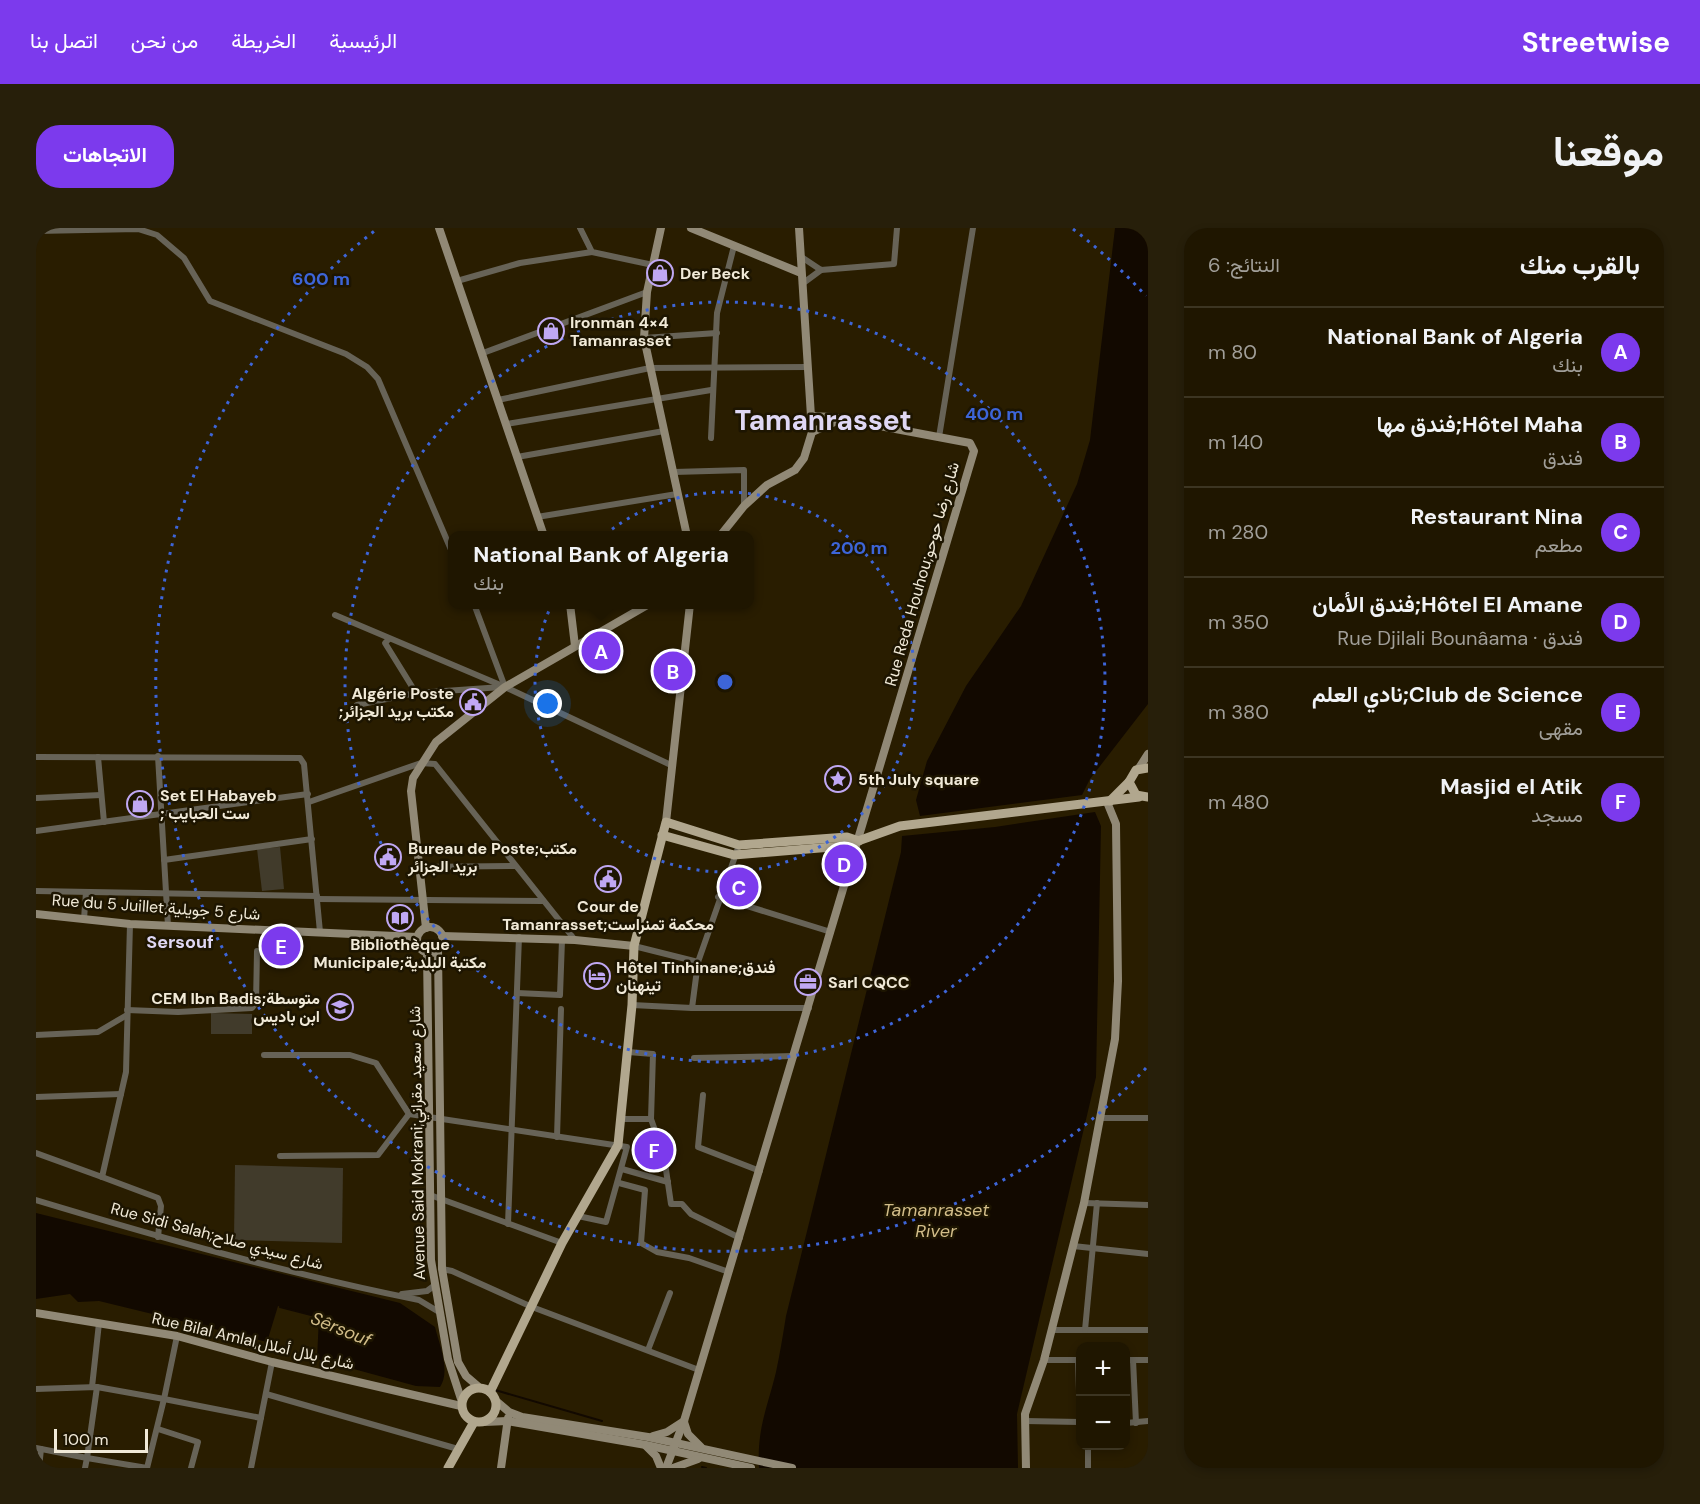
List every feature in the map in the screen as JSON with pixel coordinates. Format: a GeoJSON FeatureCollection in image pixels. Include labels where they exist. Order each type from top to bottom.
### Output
{"type":"FeatureCollection","features":[{"type":"Feature","properties":{"kind":"main road"},"geometry":{"type":"LineString","coordinates":[[1108,801],[1129,782],[1131,775],[1144,768]]}},
{"type":"Feature","properties":{"kind":"main road"},"geometry":{"type":"LineString","coordinates":[[1129,782],[1133,793],[1144,797]]}},
{"type":"Feature","properties":{"kind":"main road"},"geometry":{"type":"LineString","coordinates":[[662,835],[734,855],[844,846],[900,826],[1144,797]]}},
{"type":"Feature","properties":{"kind":"main road"},"geometry":{"type":"LineString","coordinates":[[493,1396],[480,1388],[470,1390],[462,1404],[465,1416],[474,1422],[484,1422],[493,1415],[493,1396],[532,1307],[562,1243],[618,1145],[632,1005],[634,946],[666,822],[739,845],[847,837],[859,840]]}},
{"type":"Feature","properties":{"kind":"main road"},"geometry":{"type":"LineString","coordinates":[[448,1468],[474,1422]]}},
{"type":"Feature","properties":{"kind":"street"},"geometry":{"type":"LineString","coordinates":[[439,228],[542,531]]}},
{"type":"Feature","properties":{"kind":"street"},"geometry":{"type":"LineString","coordinates":[[579,228],[592,252]]}},
{"type":"Feature","properties":{"kind":"street"},"geometry":{"type":"LineString","coordinates":[[661,228],[647,292],[644,338],[686,531]]}},
{"type":"Feature","properties":{"kind":"street"},"geometry":{"type":"LineString","coordinates":[[691,228],[801,273]]}},
{"type":"Feature","properties":{"kind":"street"},"geometry":{"type":"LineString","coordinates":[[724,531],[744,506],[767,485],[795,470],[804,458],[812,432],[798,228]]}},
{"type":"Feature","properties":{"kind":"street"},"geometry":{"type":"LineString","coordinates":[[801,285],[821,270],[894,264],[897,228]]}},
{"type":"Feature","properties":{"kind":"street"},"geometry":{"type":"LineString","coordinates":[[939,437],[974,228]]}},
{"type":"Feature","properties":{"kind":"street"},"geometry":{"type":"LineString","coordinates":[[36,231],[146,231],[167,242],[184,258],[210,300],[346,354],[366,367],[378,379],[448,540]]}},
{"type":"Feature","properties":{"kind":"street"},"geometry":{"type":"LineString","coordinates":[[711,438],[711,390],[720,296],[734,246]]}},
{"type":"Feature","properties":{"kind":"street"},"geometry":{"type":"LineString","coordinates":[[457,281],[520,263],[592,252],[653,266]]}},
{"type":"Feature","properties":{"kind":"street"},"geometry":{"type":"LineString","coordinates":[[800,255],[821,270]]}},
{"type":"Feature","properties":{"kind":"street"},"geometry":{"type":"LineString","coordinates":[[483,353],[647,292]]}},
{"type":"Feature","properties":{"kind":"street"},"geometry":{"type":"LineString","coordinates":[[644,338],[717,333]]}},
{"type":"Feature","properties":{"kind":"street"},"geometry":{"type":"LineString","coordinates":[[498,400],[650,368],[808,368]]}},
{"type":"Feature","properties":{"kind":"street"},"geometry":{"type":"LineString","coordinates":[[506,424],[711,390]]}},
{"type":"Feature","properties":{"kind":"street","name":"Rue Reda Houhou;شارع رضا حوحو"},"geometry":{"type":"LineString","coordinates":[[812,416],[842,418],[970,443],[974,451],[859,840]]}},
{"type":"Feature","properties":{"kind":"street"},"geometry":{"type":"LineString","coordinates":[[812,432],[842,418]]}},
{"type":"Feature","properties":{"kind":"street"},"geometry":{"type":"LineString","coordinates":[[517,457],[664,431]]}},
{"type":"Feature","properties":{"kind":"street"},"geometry":{"type":"LineString","coordinates":[[674,472],[744,470],[744,506]]}},
{"type":"Feature","properties":{"kind":"street"},"geometry":{"type":"LineString","coordinates":[[537,517],[676,494]]}},
{"type":"Feature","properties":{"kind":"street"},"geometry":{"type":"LineString","coordinates":[[476,609],[505,687]]}},
{"type":"Feature","properties":{"kind":"street"},"geometry":{"type":"LineString","coordinates":[[571,609],[575,646]]}},
{"type":"Feature","properties":{"kind":"street"},"geometry":{"type":"LineString","coordinates":[[426,928],[411,791],[413,778],[435,742],[505,687],[640,609]]}},
{"type":"Feature","properties":{"kind":"street"},"geometry":{"type":"LineString","coordinates":[[666,822],[689,609]]}},
{"type":"Feature","properties":{"kind":"street"},"geometry":{"type":"LineString","coordinates":[[334,615],[505,687],[673,766]]}},
{"type":"Feature","properties":{"kind":"street"},"geometry":{"type":"LineString","coordinates":[[388,639],[385,643],[416,693]]}},
{"type":"Feature","properties":{"kind":"street"},"geometry":{"type":"LineString","coordinates":[[357,705],[416,693],[505,687]]}},
{"type":"Feature","properties":{"kind":"street"},"geometry":{"type":"LineString","coordinates":[[1144,768],[1148,754]]}},
{"type":"Feature","properties":{"kind":"street"},"geometry":{"type":"LineString","coordinates":[[158,756],[168,926]]}},
{"type":"Feature","properties":{"kind":"street"},"geometry":{"type":"LineString","coordinates":[[36,757],[300,758],[304,764],[309,802],[320,932]]}},
{"type":"Feature","properties":{"kind":"street"},"geometry":{"type":"LineString","coordinates":[[98,757],[104,822]]}},
{"type":"Feature","properties":{"kind":"street"},"geometry":{"type":"LineString","coordinates":[[309,802],[421,763],[435,764],[574,940]]}},
{"type":"Feature","properties":{"kind":"street"},"geometry":{"type":"LineString","coordinates":[[36,831],[308,794]]}},
{"type":"Feature","properties":{"kind":"street"},"geometry":{"type":"LineString","coordinates":[[36,798],[101,795]]}},
{"type":"Feature","properties":{"kind":"street"},"geometry":{"type":"LineString","coordinates":[[1026,1468],[1025,1421],[1044,1360],[1084,1203],[1115,1039],[1118,981],[1116,824],[1108,801]]}},
{"type":"Feature","properties":{"kind":"street"},"geometry":{"type":"LineString","coordinates":[[164,860],[312,839]]}},
{"type":"Feature","properties":{"kind":"street"},"geometry":{"type":"LineString","coordinates":[[666,1468],[684,1421],[859,840]]}},
{"type":"Feature","properties":{"kind":"street"},"geometry":{"type":"LineString","coordinates":[[692,1008],[698,962],[718,897],[739,845]]}},
{"type":"Feature","properties":{"kind":"street"},"geometry":{"type":"LineString","coordinates":[[419,867],[515,866]]}},
{"type":"Feature","properties":{"kind":"street"},"geometry":{"type":"LineString","coordinates":[[36,891],[423,901],[543,901]]}},
{"type":"Feature","properties":{"kind":"street"},"geometry":{"type":"LineString","coordinates":[[84,919],[86,892]]}},
{"type":"Feature","properties":{"kind":"street"},"geometry":{"type":"LineString","coordinates":[[718,897],[831,932]]}},
{"type":"Feature","properties":{"kind":"street","name":"Rue du 5 Juillet,شارع 5 جويلية"},"geometry":{"type":"LineString","coordinates":[[36,914],[130,924],[417,937]]}},
{"type":"Feature","properties":{"kind":"street"},"geometry":{"type":"LineString","coordinates":[[102,1177],[126,1072],[130,924]]}},
{"type":"Feature","properties":{"kind":"street"},"geometry":{"type":"LineString","coordinates":[[442,936],[438,950],[427,952],[420,948],[417,937],[426,928],[434,928],[442,936],[519,937],[634,946],[698,962]]}},
{"type":"Feature","properties":{"kind":"street"},"geometry":{"type":"LineString","coordinates":[[508,1224],[519,937]]}},
{"type":"Feature","properties":{"kind":"street"},"geometry":{"type":"LineString","coordinates":[[517,993],[560,995],[562,940]]}},
{"type":"Feature","properties":{"kind":"street","name":"Avenue Said Mokrani;شارع سعيد مقراني"},"geometry":{"type":"LineString","coordinates":[[438,950],[442,1269],[458,1362],[466,1376],[480,1388]]}},
{"type":"Feature","properties":{"kind":"street"},"geometry":{"type":"LineString","coordinates":[[36,1035],[98,1032],[127,1013],[252,1008],[256,1004],[257,951]]}},
{"type":"Feature","properties":{"kind":"street","name":"Avenue Said Mokrani;شارع سعيد مقراني"},"geometry":{"type":"LineString","coordinates":[[427,952],[431,1116],[431,1260],[448,1359],[462,1404]]}},
{"type":"Feature","properties":{"kind":"street"},"geometry":{"type":"LineString","coordinates":[[632,1005],[692,1008],[809,1008]]}},
{"type":"Feature","properties":{"kind":"street"},"geometry":{"type":"LineString","coordinates":[[557,1137],[561,1009]]}},
{"type":"Feature","properties":{"kind":"street"},"geometry":{"type":"LineString","coordinates":[[628,1052],[653,1054],[651,1119],[664,1156],[671,1204],[682,1204],[691,1214],[740,1238]]}},
{"type":"Feature","properties":{"kind":"street"},"geometry":{"type":"LineString","coordinates":[[264,1056],[350,1055],[376,1063],[410,1114]]}},
{"type":"Feature","properties":{"kind":"street"},"geometry":{"type":"LineString","coordinates":[[694,1058],[795,1056]]}},
{"type":"Feature","properties":{"kind":"street"},"geometry":{"type":"LineString","coordinates":[[36,1097],[121,1094]]}},
{"type":"Feature","properties":{"kind":"street"},"geometry":{"type":"LineString","coordinates":[[703,1095],[698,1147],[760,1171]]}},
{"type":"Feature","properties":{"kind":"street"},"geometry":{"type":"LineString","coordinates":[[410,1114],[441,1116],[512,1131],[627,1146],[619,1183],[606,1222],[578,1216]]}},
{"type":"Feature","properties":{"kind":"street"},"geometry":{"type":"LineString","coordinates":[[280,1156],[378,1155],[410,1114]]}},
{"type":"Feature","properties":{"kind":"street"},"geometry":{"type":"LineString","coordinates":[[1100,1118],[1148,1118]]}},
{"type":"Feature","properties":{"kind":"street"},"geometry":{"type":"LineString","coordinates":[[622,1119],[651,1119]]}},
{"type":"Feature","properties":{"kind":"street"},"geometry":{"type":"LineString","coordinates":[[36,1153],[158,1198],[161,1206],[158,1237]]}},
{"type":"Feature","properties":{"kind":"street"},"geometry":{"type":"LineString","coordinates":[[622,1169],[668,1182]]}},
{"type":"Feature","properties":{"kind":"street"},"geometry":{"type":"LineString","coordinates":[[619,1183],[645,1190],[641,1243],[657,1252],[689,1258],[729,1272]]}},
{"type":"Feature","properties":{"kind":"street"},"geometry":{"type":"LineString","coordinates":[[430,1195],[562,1243]]}},
{"type":"Feature","properties":{"kind":"street","name":"Rue Sidi Salah;شارع سيدي صلاح"},"geometry":{"type":"LineString","coordinates":[[36,1200],[158,1237],[419,1300],[439,1312]]}},
{"type":"Feature","properties":{"kind":"street"},"geometry":{"type":"LineString","coordinates":[[1084,1203],[1148,1205]]}},
{"type":"Feature","properties":{"kind":"street"},"geometry":{"type":"LineString","coordinates":[[1085,1330],[1097,1203]]}},
{"type":"Feature","properties":{"kind":"street"},"geometry":{"type":"LineString","coordinates":[[1073,1246],[1148,1254]]}},
{"type":"Feature","properties":{"kind":"street"},"geometry":{"type":"LineString","coordinates":[[442,1269],[452,1271],[532,1307],[699,1370]]}},
{"type":"Feature","properties":{"kind":"street","name":"Rue Sidi Salah;شارع سيدي صلاح"},"geometry":{"type":"LineString","coordinates":[[393,1295],[427,1291],[435,1285]]}},
{"type":"Feature","properties":{"kind":"street"},"geometry":{"type":"LineString","coordinates":[[648,1350],[670,1293]]}},
{"type":"Feature","properties":{"kind":"street","name":"Rue Bilal Amlal,شارع بلال أملال"},"geometry":{"type":"LineString","coordinates":[[36,1313],[177,1336],[272,1362],[462,1404]]}},
{"type":"Feature","properties":{"kind":"street"},"geometry":{"type":"LineString","coordinates":[[85,1468],[95,1387],[99,1323]]}},
{"type":"Feature","properties":{"kind":"street"},"geometry":{"type":"LineString","coordinates":[[1052,1330],[1148,1330]]}},
{"type":"Feature","properties":{"kind":"street"},"geometry":{"type":"LineString","coordinates":[[39,1468],[39,1449],[147,1468],[158,1429],[177,1336]]}},
{"type":"Feature","properties":{"kind":"street"},"geometry":{"type":"LineString","coordinates":[[1044,1360],[1076,1360]]}},
{"type":"Feature","properties":{"kind":"street"},"geometry":{"type":"LineString","coordinates":[[1130,1360],[1148,1360]]}},
{"type":"Feature","properties":{"kind":"street"},"geometry":{"type":"LineString","coordinates":[[251,1468],[272,1362]]}},
{"type":"Feature","properties":{"kind":"street"},"geometry":{"type":"LineString","coordinates":[[1130,1369],[1136,1423]]}},
{"type":"Feature","properties":{"kind":"street"},"geometry":{"type":"LineString","coordinates":[[36,1389],[95,1387],[261,1418]]}},
{"type":"Feature","properties":{"kind":"street"},"geometry":{"type":"LineString","coordinates":[[266,1394],[458,1449]]}},
{"type":"Feature","properties":{"kind":"street"},"geometry":{"type":"LineString","coordinates":[[493,1396],[508,1416],[501,1468]]}},
{"type":"Feature","properties":{"kind":"street"},"geometry":{"type":"LineString","coordinates":[[484,1422],[508,1416],[647,1441],[752,1468]]}},
{"type":"Feature","properties":{"kind":"street"},"geometry":{"type":"LineString","coordinates":[[647,1441],[668,1432],[684,1421]]}},
{"type":"Feature","properties":{"kind":"street"},"geometry":{"type":"LineString","coordinates":[[684,1421],[692,1439],[705,1455]]}},
{"type":"Feature","properties":{"kind":"street"},"geometry":{"type":"LineString","coordinates":[[1025,1421],[1076,1422]]}},
{"type":"Feature","properties":{"kind":"street"},"geometry":{"type":"LineString","coordinates":[[1130,1423],[1148,1421]]}},
{"type":"Feature","properties":{"kind":"street"},"geometry":{"type":"LineString","coordinates":[[158,1429],[198,1442],[191,1468]]}},
{"type":"Feature","properties":{"kind":"street"},"geometry":{"type":"LineString","coordinates":[[647,1441],[662,1468]]}},
{"type":"Feature","properties":{"kind":"street"},"geometry":{"type":"LineString","coordinates":[[1088,1450],[1088,1468]]}},
{"type":"Feature","properties":{"kind":"street"},"geometry":{"type":"LineString","coordinates":[[673,1468],[705,1455],[792,1468]]}},
{"type":"Feature","properties":{"kind":"shaded area"},"geometry":{"type":"Polygon","coordinates":[[[280,847],[284,889],[262,891],[257,849],[280,847]]]}},
{"type":"Feature","properties":{"kind":"shaded area"},"geometry":{"type":"Polygon","coordinates":[[[211,1013],[252,1014],[252,1034],[211,1034],[211,1013]]]}},
{"type":"Feature","properties":{"kind":"shaded area"},"geometry":{"type":"Polygon","coordinates":[[[235,1165],[343,1168],[342,1243],[234,1240],[235,1165]]]}},
{"type":"Feature","properties":{"kind":"water"},"geometry":{"type":"Polygon","coordinates":[[[1115,228],[1148,228],[1148,704],[1090,779],[1082,795],[920,816],[916,800],[927,761],[966,686],[1021,606],[1077,484],[1090,440],[1115,228]]]}},
{"type":"Feature","properties":{"kind":"water","name":"Tamanrasset River"},"geometry":{"type":"Polygon","coordinates":[[[1095,812],[1101,826],[1096,1077],[1017,1414],[1018,1468],[759,1468],[761,1430],[776,1372],[786,1316],[901,852],[902,836],[995,827],[1095,812]]]}},
{"type":"Feature","properties":{"kind":"water"},"geometry":{"type":"Polygon","coordinates":[[[36,1213],[400,1303],[435,1327],[443,1357],[443,1381],[440,1387],[416,1386],[317,1359],[319,1317],[278,1306],[267,1342],[99,1301],[78,1302],[70,1294],[36,1299],[36,1213]]]}},
{"type":"Feature","properties":{"kind":"waterway","name":"Sêrsouf"},"geometry":{"type":"LineString","coordinates":[[280,1307],[315,1316]]}},
{"type":"Feature","properties":{"kind":"waterway","name":"Sêrsouf"},"geometry":{"type":"LineString","coordinates":[[495,1390],[602,1421]]}},
{"type":"Feature","properties":{"kind":"waterway","name":"Sêrsouf"},"geometry":{"type":"LineString","coordinates":[[702,1467],[706,1468]]}},
{"type":"Feature","properties":{"kind":"place","name":"Der Beck"},"geometry":{"type":"Point","coordinates":[660,273]}},
{"type":"Feature","properties":{"kind":"place","name":"Ironman 4×4 Tamanrasset"},"geometry":{"type":"Point","coordinates":[551,331]}},
{"type":"Feature","properties":{"kind":"place","name":"National Bank of Algeria"},"geometry":{"type":"Point","coordinates":[601,651]}},
{"type":"Feature","properties":{"kind":"place","name":"Hôtel Maha;فندق مها"},"geometry":{"type":"Point","coordinates":[673,671]}},
{"type":"Feature","properties":{"kind":"place","name":"Algérie Poste ;مكتب بريد الجزائر"},"geometry":{"type":"Point","coordinates":[473,702]}},
{"type":"Feature","properties":{"kind":"place","name":"5th July square"},"geometry":{"type":"Point","coordinates":[838,779]}},
{"type":"Feature","properties":{"kind":"place","name":"Set El Habayeb ; ست الحبايب"},"geometry":{"type":"Point","coordinates":[140,804]}},
{"type":"Feature","properties":{"kind":"place","name":"Bureau de Poste;مكتب بريد الجزائر"},"geometry":{"type":"Point","coordinates":[388,857]}},
{"type":"Feature","properties":{"kind":"place","name":"Hôtel El Amane;فندق الأمان"},"geometry":{"type":"Point","coordinates":[844,864]}},
{"type":"Feature","properties":{"kind":"place","name":"Cour de Tamanrasset;محكمة تمنراست"},"geometry":{"type":"Point","coordinates":[608,879]}},
{"type":"Feature","properties":{"kind":"place","name":"Restaurant Nina"},"geometry":{"type":"Point","coordinates":[739,887]}},
{"type":"Feature","properties":{"kind":"place","name":"Bibliothèque Municipale;مكتبة البلدية"},"geometry":{"type":"Point","coordinates":[400,918]}},
{"type":"Feature","properties":{"kind":"place","name":"Club de Science;نادي العلم"},"geometry":{"type":"Point","coordinates":[281,946]}},
{"type":"Feature","properties":{"kind":"place","name":"Hôtel Tinhinane;فندق تينهنان"},"geometry":{"type":"Point","coordinates":[597,976]}},
{"type":"Feature","properties":{"kind":"place","name":"Sarl CQCC"},"geometry":{"type":"Point","coordinates":[808,982]}},
{"type":"Feature","properties":{"kind":"place","name":"CEM Ibn Badis;متوسطة ابن باديس"},"geometry":{"type":"Point","coordinates":[340,1007]}},
{"type":"Feature","properties":{"kind":"place","name":"Masjid el Atik"},"geometry":{"type":"Point","coordinates":[654,1150]}},
{"type":"Feature","properties":{"kind":"district","name":"Tamanrasset"},"geometry":{"type":"Point","coordinates":[823,420]}},
{"type":"Feature","properties":{"kind":"district","name":"Sersouf"},"geometry":{"type":"Point","coordinates":[180,942]}}]}
